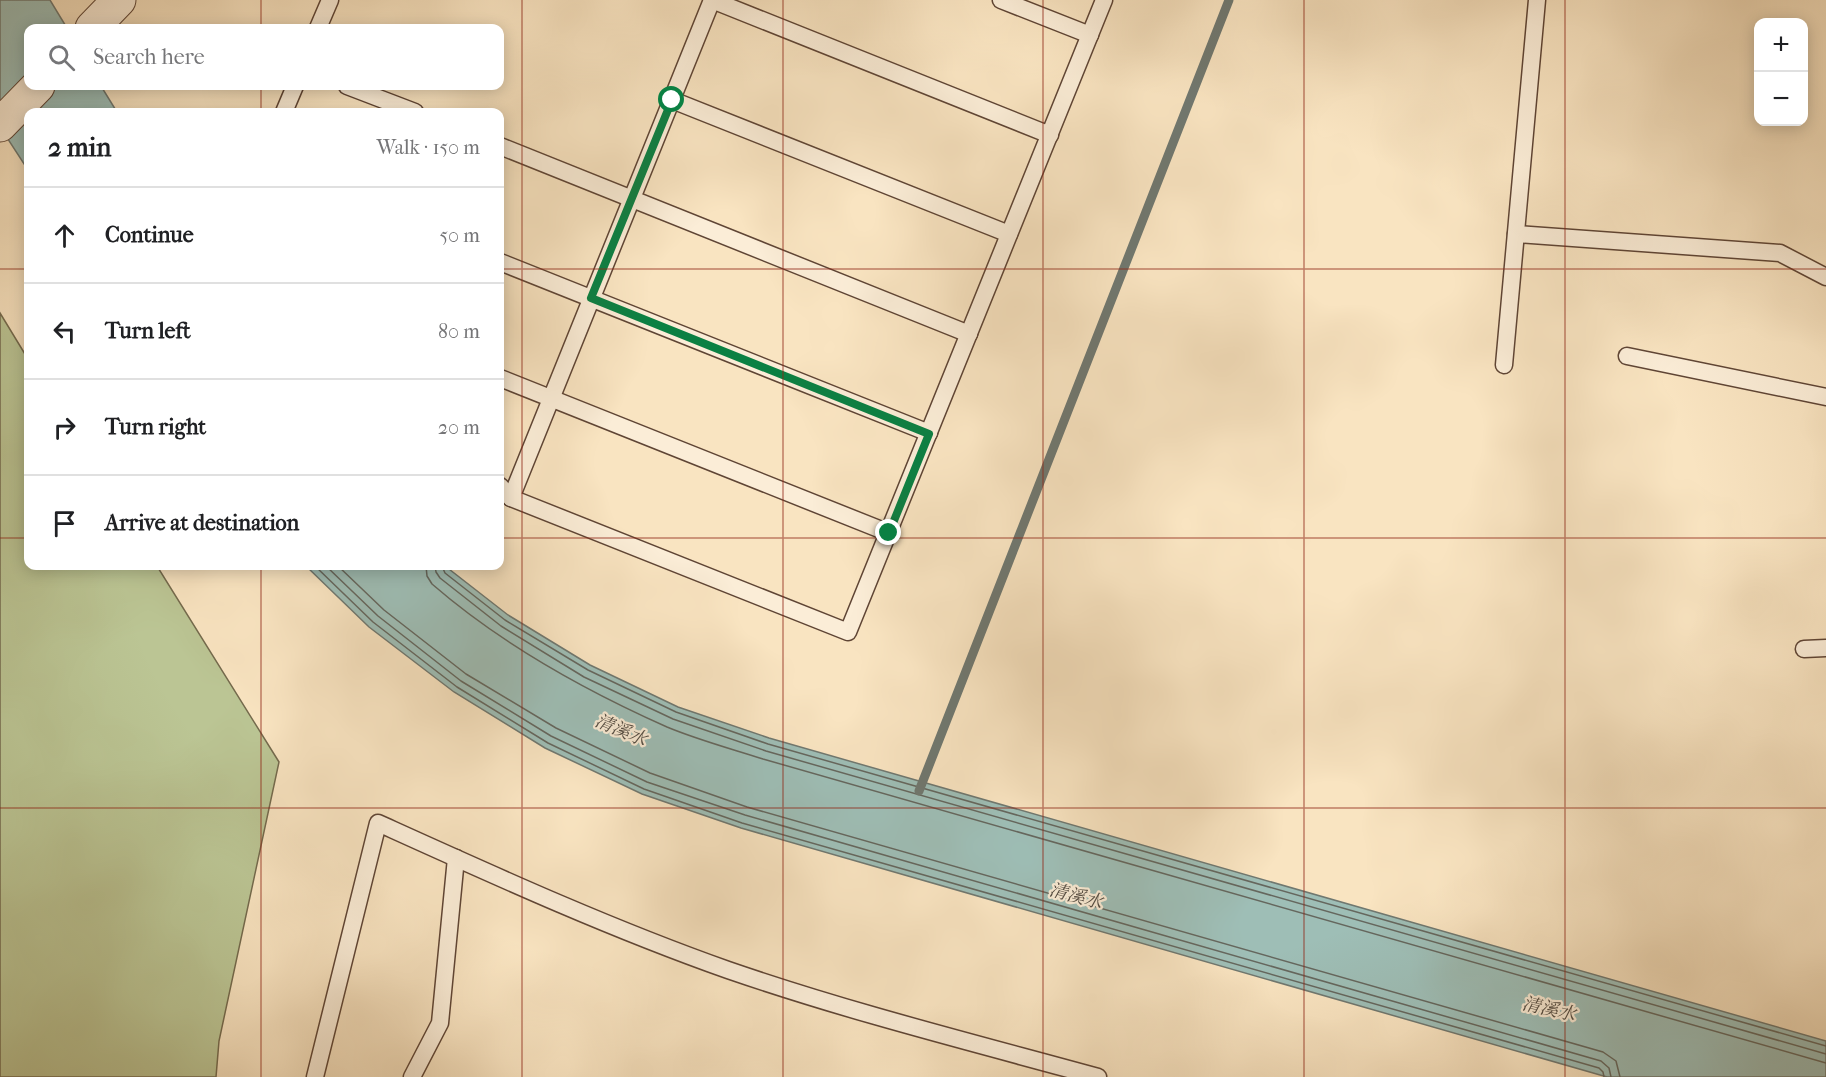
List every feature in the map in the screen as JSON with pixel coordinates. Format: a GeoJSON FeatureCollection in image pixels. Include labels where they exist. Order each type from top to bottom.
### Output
{"type":"FeatureCollection","features":[{"type":"Feature","properties":{"kind":"street"},"geometry":{"type":"LineString","coordinates":[[96,24],[119,0]]}},
{"type":"Feature","properties":{"kind":"street"},"geometry":{"type":"LineString","coordinates":[[0,125],[34,90]]}},
{"type":"Feature","properties":{"kind":"lane"},"geometry":{"type":"LineString","coordinates":[[320,24],[330,0]]}},
{"type":"Feature","properties":{"kind":"lane"},"geometry":{"type":"LineString","coordinates":[[1050,135],[712,0],[551,398],[505,492],[849,632],[1009,234],[1050,135],[1104,0]]}},
{"type":"Feature","properties":{"kind":"lane"},"geometry":{"type":"LineString","coordinates":[[1001,0],[1090,35]]}},
{"type":"Feature","properties":{"kind":"lane"},"geometry":{"type":"LineString","coordinates":[[1504,365],[1537,0]]}},
{"type":"Feature","properties":{"kind":"lane"},"geometry":{"type":"LineString","coordinates":[[286,108],[293,90]]}},
{"type":"Feature","properties":{"kind":"lane"},"geometry":{"type":"LineString","coordinates":[[357,90],[405,108]]}},
{"type":"Feature","properties":{"kind":"lane"},"geometry":{"type":"LineString","coordinates":[[672,100],[1009,234]]}},
{"type":"Feature","properties":{"kind":"lane"},"geometry":{"type":"LineString","coordinates":[[504,148],[969,334]]}},
{"type":"Feature","properties":{"kind":"lane"},"geometry":{"type":"LineString","coordinates":[[1515,234],[1780,253],[1826,277]]}},
{"type":"Feature","properties":{"kind":"lane"},"geometry":{"type":"LineString","coordinates":[[504,264],[929,434]]}},
{"type":"Feature","properties":{"kind":"lane"},"geometry":{"type":"LineString","coordinates":[[1626,356],[1826,397]]}},
{"type":"Feature","properties":{"kind":"lane"},"geometry":{"type":"LineString","coordinates":[[504,380],[889,533]]}},
{"type":"Feature","properties":{"kind":"lane"},"geometry":{"type":"LineString","coordinates":[[1804,649],[1826,648]]}},
{"type":"Feature","properties":{"kind":"lane"},"geometry":{"type":"LineString","coordinates":[[315,1077],[378,823],[613,926],[728,970],[899,1023],[1098,1077]]}},
{"type":"Feature","properties":{"kind":"lane"},"geometry":{"type":"LineString","coordinates":[[412,1077],[440,1023],[456,858]]}},
{"type":"Feature","properties":{"kind":"green space"},"geometry":{"type":"Polygon","coordinates":[[[0,313],[24,352],[24,570],[159,570],[279,762],[219,1041],[216,1077],[0,1077],[0,313]]]}},
{"type":"Feature","properties":{"kind":"water"},"geometry":{"type":"Polygon","coordinates":[[[0,0],[50,0],[65,24],[24,24],[24,90],[103,90],[115,108],[24,108],[24,164],[0,127],[0,0]]]}},
{"type":"Feature","properties":{"kind":"water","name":"清溪水"},"geometry":{"type":"Polygon","coordinates":[[[310,570],[450,570],[508,615],[590,665],[678,707],[769,738],[1826,1041],[1826,1077],[1607,1077],[741,828],[642,794],[545,748],[454,692],[369,627],[310,570]]]}},
{"type":"Feature","properties":{"kind":"waterway"},"geometry":{"type":"LineString","coordinates":[[919,791],[1229,0]]}},
{"type":"Feature","properties":{"kind":"route"},"geometry":{"type":"LineString","coordinates":[[672,100],[591,298],[929,434],[889,533]]}}]}
